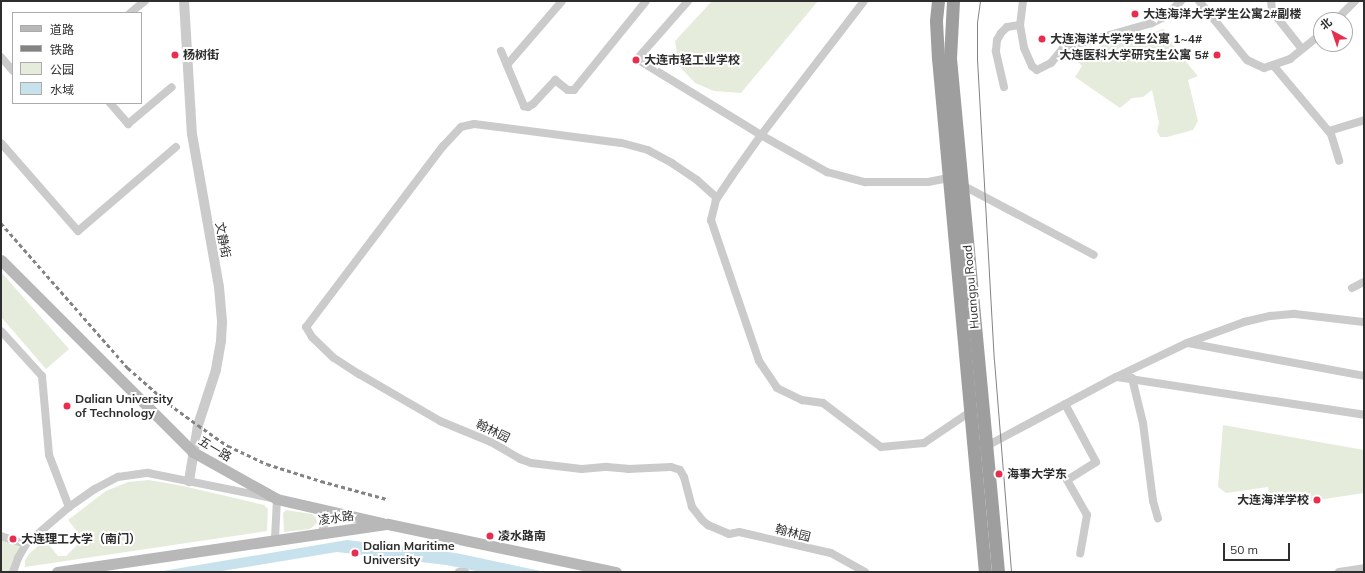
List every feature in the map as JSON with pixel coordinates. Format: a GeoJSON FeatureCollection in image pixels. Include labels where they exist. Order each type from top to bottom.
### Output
{"type":"FeatureCollection","features":[{"type":"Feature","properties":{"kind":"highway","name":"Huangpu Road"},"geometry":{"type":"LineString","coordinates":[[938,1],[937,39],[985,572]]}},
{"type":"Feature","properties":{"kind":"highway","name":"Huangpu Road"},"geometry":{"type":"LineString","coordinates":[[953,1],[950,58],[998,572]]}},
{"type":"Feature","properties":{"kind":"main road","name":"五一路"},"geometry":{"type":"LineString","coordinates":[[1,260],[193,452],[277,499],[388,524]]}},
{"type":"Feature","properties":{"kind":"main road","name":"凌水路"},"geometry":{"type":"LineString","coordinates":[[57,572],[275,539],[388,524],[616,572]]}},
{"type":"Feature","properties":{"kind":"street"},"geometry":{"type":"LineString","coordinates":[[131,12],[145,1]]}},
{"type":"Feature","properties":{"kind":"street","name":"文静街"},"geometry":{"type":"LineString","coordinates":[[184,1],[192,134],[219,287],[222,322],[221,341],[216,370],[198,425],[189,481]]}},
{"type":"Feature","properties":{"kind":"street"},"geometry":{"type":"LineString","coordinates":[[507,65],[562,1]]}},
{"type":"Feature","properties":{"kind":"street"},"geometry":{"type":"LineString","coordinates":[[502,51],[524,106],[528,107],[533,104],[556,80],[568,90],[574,90],[646,1]]}},
{"type":"Feature","properties":{"kind":"street"},"geometry":{"type":"LineString","coordinates":[[688,1],[637,59],[761,135],[827,172],[865,182],[928,182],[949,178]]}},
{"type":"Feature","properties":{"kind":"street"},"geometry":{"type":"LineString","coordinates":[[864,1],[761,135],[717,198],[711,220],[759,361],[777,388],[802,400],[823,403],[881,448],[924,442],[970,412]]}},
{"type":"Feature","properties":{"kind":"street"},"geometry":{"type":"LineString","coordinates":[[1023,1],[1020,25],[1024,48],[1032,66],[1037,70],[1051,63],[1063,48],[1152,23],[1164,17],[1181,1]]}},
{"type":"Feature","properties":{"kind":"street"},"geometry":{"type":"LineString","coordinates":[[1199,1],[1247,60],[1264,68],[1290,59],[1313,40]]}},
{"type":"Feature","properties":{"kind":"street"},"geometry":{"type":"LineString","coordinates":[[1271,1],[1272,11],[1302,49]]}},
{"type":"Feature","properties":{"kind":"street"},"geometry":{"type":"LineString","coordinates":[[1344,12],[1355,1]]}},
{"type":"Feature","properties":{"kind":"street"},"geometry":{"type":"LineString","coordinates":[[1004,87],[996,51],[997,40],[1001,33],[1007,28],[1020,25]]}},
{"type":"Feature","properties":{"kind":"street"},"geometry":{"type":"LineString","coordinates":[[1,57],[12,70]]}},
{"type":"Feature","properties":{"kind":"street"},"geometry":{"type":"LineString","coordinates":[[1273,65],[1329,131],[1338,161]]}},
{"type":"Feature","properties":{"kind":"street"},"geometry":{"type":"LineString","coordinates":[[111,104],[128,124],[172,87]]}},
{"type":"Feature","properties":{"kind":"street"},"geometry":{"type":"LineString","coordinates":[[1329,131],[1364,120]]}},
{"type":"Feature","properties":{"kind":"street","name":"翰林园"},"geometry":{"type":"LineString","coordinates":[[717,198],[697,180],[672,163],[648,150],[620,143],[474,124],[460,127],[306,327],[312,337],[334,358],[440,421],[491,442],[520,459],[532,463],[582,469],[607,467],[628,469],[671,468],[680,470],[684,477],[692,507],[708,525],[729,534],[739,532],[831,553],[865,572]]}},
{"type":"Feature","properties":{"kind":"street"},"geometry":{"type":"LineString","coordinates":[[1,143],[78,231],[176,148]]}},
{"type":"Feature","properties":{"kind":"street"},"geometry":{"type":"LineString","coordinates":[[962,185],[1094,255]]}},
{"type":"Feature","properties":{"kind":"street"},"geometry":{"type":"LineString","coordinates":[[1352,288],[1364,282]]}},
{"type":"Feature","properties":{"kind":"street"},"geometry":{"type":"LineString","coordinates":[[974,453],[1116,376],[1187,343],[1244,322],[1270,316],[1295,314],[1364,322]]}},
{"type":"Feature","properties":{"kind":"street"},"geometry":{"type":"LineString","coordinates":[[1,331],[42,376],[49,455],[69,507]]}},
{"type":"Feature","properties":{"kind":"street"},"geometry":{"type":"LineString","coordinates":[[1187,343],[1364,376]]}},
{"type":"Feature","properties":{"kind":"street"},"geometry":{"type":"LineString","coordinates":[[1116,376],[1364,414]]}},
{"type":"Feature","properties":{"kind":"street"},"geometry":{"type":"LineString","coordinates":[[1132,378],[1143,423],[1153,501],[1158,518]]}},
{"type":"Feature","properties":{"kind":"street"},"geometry":{"type":"LineString","coordinates":[[1065,404],[1096,462],[1067,480],[1087,515],[1080,553]]}},
{"type":"Feature","properties":{"kind":"street"},"geometry":{"type":"LineString","coordinates":[[13,572],[18,558],[26,544],[69,507],[95,489],[118,478],[148,474],[277,499],[275,539]]}},
{"type":"Feature","properties":{"kind":"street"},"geometry":{"type":"LineString","coordinates":[[321,509],[324,525],[322,533]]}},
{"type":"Feature","properties":{"kind":"street"},"geometry":{"type":"LineString","coordinates":[[1,536],[26,544]]}},
{"type":"Feature","properties":{"kind":"street"},"geometry":{"type":"LineString","coordinates":[[1339,572],[1364,568]]}},
{"type":"Feature","properties":{"kind":"street"},"geometry":{"type":"LineString","coordinates":[[459,572],[465,572]]}},
{"type":"Feature","properties":{"kind":"green space"},"geometry":{"type":"Polygon","coordinates":[[[712,1],[818,1],[741,93],[714,91],[695,83],[679,66],[675,41],[712,1]]]}},
{"type":"Feature","properties":{"kind":"green space"},"geometry":{"type":"Polygon","coordinates":[[[1164,29],[1176,50],[1198,76],[1188,80],[1198,121],[1193,130],[1167,137],[1160,137],[1157,131],[1159,123],[1152,90],[1143,97],[1132,98],[1120,108],[1075,77],[1082,66],[1077,61],[1074,53],[1164,29]]]}},
{"type":"Feature","properties":{"kind":"green space"},"geometry":{"type":"Polygon","coordinates":[[[1,272],[69,349],[46,369],[1,317],[1,272]]]}},
{"type":"Feature","properties":{"kind":"green space"},"geometry":{"type":"Polygon","coordinates":[[[1223,425],[1364,450],[1364,493],[1272,507],[1268,487],[1226,493],[1218,487],[1223,425]]]}},
{"type":"Feature","properties":{"kind":"green space"},"geometry":{"type":"Polygon","coordinates":[[[149,480],[183,486],[264,505],[268,509],[267,531],[25,567],[25,560],[29,554],[45,540],[58,556],[66,556],[80,542],[80,535],[68,520],[106,491],[128,482],[149,480]]]}},
{"type":"Feature","properties":{"kind":"green space"},"geometry":{"type":"Polygon","coordinates":[[[286,510],[312,514],[316,518],[317,523],[310,529],[284,532],[283,513],[286,510]]]}},
{"type":"Feature","properties":{"kind":"green space"},"geometry":{"type":"Polygon","coordinates":[[[1,536],[26,544],[13,572],[1,572],[1,536]]]}},
{"type":"Feature","properties":{"kind":"water"},"geometry":{"type":"Polygon","coordinates":[[[347,540],[456,553],[545,572],[481,572],[446,565],[337,552],[216,572],[157,572],[347,540]]]}},
{"type":"Feature","properties":{"kind":"tram line"},"geometry":{"type":"LineString","coordinates":[[980,1],[977,22],[977,59],[994,360],[1011,572]]}},
{"type":"Feature","properties":{"kind":"railway"},"geometry":{"type":"LineString","coordinates":[[1,223],[128,368],[169,404],[198,425],[228,446],[267,464],[387,499]]}},
{"type":"Feature","properties":{"kind":"place","name":"大连海洋大学学生公寓2#副楼"},"geometry":{"type":"Point","coordinates":[1135,14]}},
{"type":"Feature","properties":{"kind":"place","name":"大连海洋大学学生公寓 1~4#"},"geometry":{"type":"Point","coordinates":[1042,39]}},
{"type":"Feature","properties":{"kind":"place","name":"杨树街"},"geometry":{"type":"Point","coordinates":[175,55]}},
{"type":"Feature","properties":{"kind":"place","name":"大连医科大学研究生公寓 5#"},"geometry":{"type":"Point","coordinates":[1217,55]}},
{"type":"Feature","properties":{"kind":"place","name":"大连市轻工业学校"},"geometry":{"type":"Point","coordinates":[636,60]}},
{"type":"Feature","properties":{"kind":"place","name":"Dalian University of Technology"},"geometry":{"type":"Point","coordinates":[67,406]}},
{"type":"Feature","properties":{"kind":"place","name":"海事大学东"},"geometry":{"type":"Point","coordinates":[999,474]}},
{"type":"Feature","properties":{"kind":"place","name":"大连海洋学校"},"geometry":{"type":"Point","coordinates":[1317,500]}},
{"type":"Feature","properties":{"kind":"place","name":"凌水路南"},"geometry":{"type":"Point","coordinates":[490,536]}},
{"type":"Feature","properties":{"kind":"place","name":"大连理工大学（南门）"},"geometry":{"type":"Point","coordinates":[13,539]}},
{"type":"Feature","properties":{"kind":"place","name":"Dalian Maritime University"},"geometry":{"type":"Point","coordinates":[355,553]}}]}
